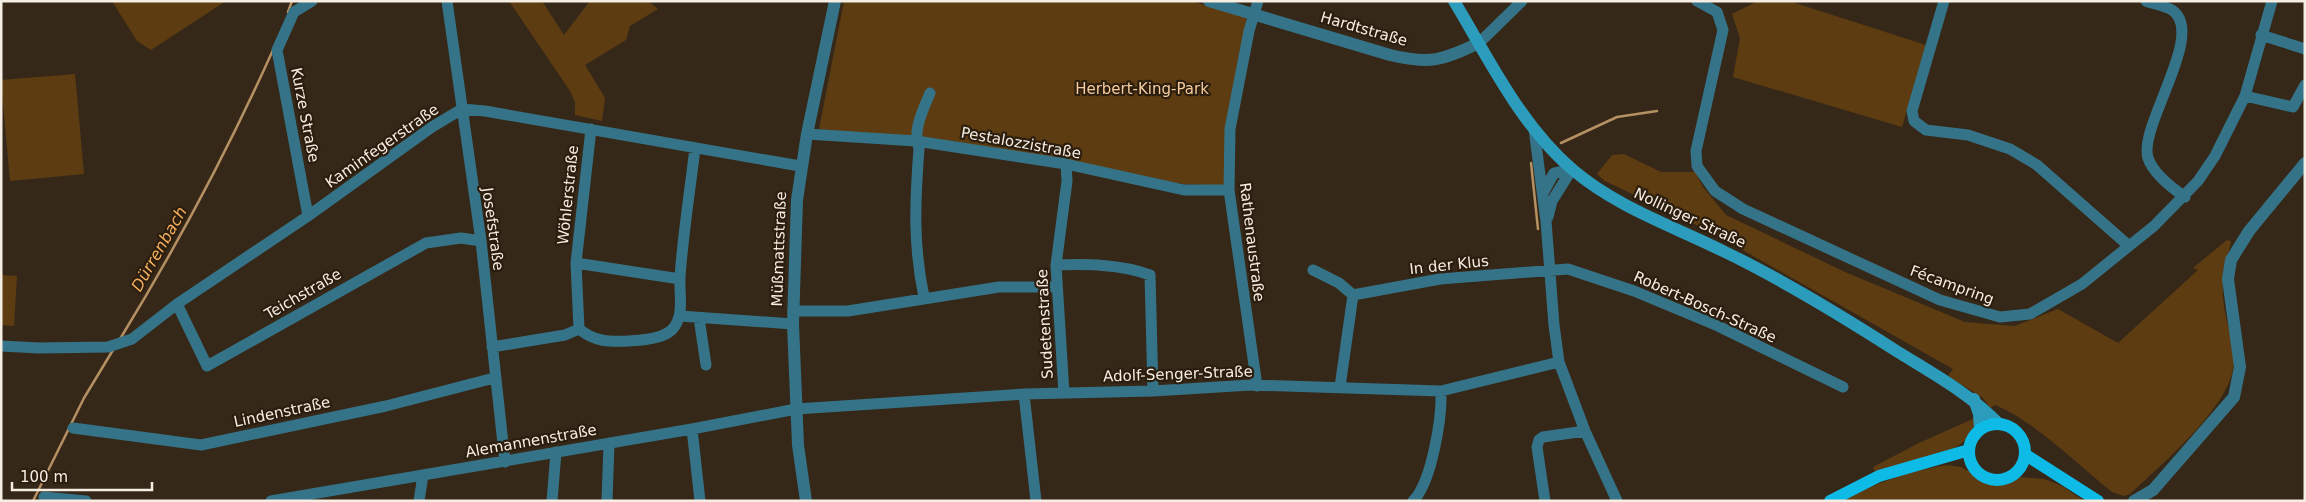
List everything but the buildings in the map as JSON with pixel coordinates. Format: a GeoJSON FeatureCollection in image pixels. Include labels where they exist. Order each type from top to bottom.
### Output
{"type":"FeatureCollection","features":[{"type":"Feature","properties":{"kind":"main road","name":"Nollinger Straße"},"geometry":{"type":"LineString","coordinates":[[1454,1],[1534,129],[1572,169],[1611,198],[1724,251],[1806,294],[1974,399],[1999,424]]}},
{"type":"Feature","properties":{"kind":"main road"},"geometry":{"type":"LineString","coordinates":[[1974,399],[1979,414],[1980,429]]}},
{"type":"Feature","properties":{"kind":"main road"},"geometry":{"type":"LineString","coordinates":[[1999,424],[2013,429],[2019,434],[2025,447],[2026,455],[2021,468],[2009,478],[1995,480],[1981,475],[1972,464],[1969,450],[1972,438],[1980,429],[1989,425],[1999,424]]}},
{"type":"Feature","properties":{"kind":"main road"},"geometry":{"type":"LineString","coordinates":[[1830,501],[1879,476],[1940,460],[1969,450]]}},
{"type":"Feature","properties":{"kind":"main road"},"geometry":{"type":"LineString","coordinates":[[2026,455],[2098,501]]}},
{"type":"Feature","properties":{"kind":"main road"},"geometry":{"type":"LineString","coordinates":[[1940,460],[1972,464]]}},
{"type":"Feature","properties":{"kind":"main road"},"geometry":{"type":"LineString","coordinates":[[2021,468],[2055,475]]}},
{"type":"Feature","properties":{"kind":"street","name":"Kurze Straße"},"geometry":{"type":"LineString","coordinates":[[308,216],[277,50],[294,12],[312,1]]}},
{"type":"Feature","properties":{"kind":"street","name":"Josefstraße"},"geometry":{"type":"LineString","coordinates":[[447,1],[481,240],[494,378],[505,462]]}},
{"type":"Feature","properties":{"kind":"street","name":"Müßmattstraße"},"geometry":{"type":"LineString","coordinates":[[806,501],[796,409],[793,324],[797,200],[800,166],[835,1]]}},
{"type":"Feature","properties":{"kind":"street","name":"Hardtstraße"},"geometry":{"type":"LineString","coordinates":[[1210,1],[1390,55],[1418,61],[1444,59],[1479,43]]}},
{"type":"Feature","properties":{"kind":"street","name":"Rathenaustraße"},"geometry":{"type":"LineString","coordinates":[[1257,386],[1229,190],[1230,129],[1249,31],[1258,1]]}},
{"type":"Feature","properties":{"kind":"street"},"geometry":{"type":"LineString","coordinates":[[1479,43],[1522,1]]}},
{"type":"Feature","properties":{"kind":"street","name":"Fécampring"},"geometry":{"type":"LineString","coordinates":[[1697,1],[1717,12],[1723,30],[1719,54],[1700,123],[1696,150],[1697,166],[1715,191],[1743,209],[1923,292],[1969,310],[2000,317],[2030,314],[2082,284],[2130,246],[2185,197],[2215,156],[2245,96],[2272,1]]}},
{"type":"Feature","properties":{"kind":"street"},"geometry":{"type":"LineString","coordinates":[[1944,1],[1912,111],[1914,121],[1926,130],[1968,135],[2010,149],[2037,166],[2130,246]]}},
{"type":"Feature","properties":{"kind":"street"},"geometry":{"type":"LineString","coordinates":[[2146,1],[2173,10],[2182,24],[2183,36],[2179,52],[2147,151],[2149,160],[2158,172],[2173,188],[2185,197]]}},
{"type":"Feature","properties":{"kind":"street"},"geometry":{"type":"LineString","coordinates":[[2261,36],[2305,49]]}},
{"type":"Feature","properties":{"kind":"street"},"geometry":{"type":"LineString","coordinates":[[2245,96],[2293,107],[2305,85]]}},
{"type":"Feature","properties":{"kind":"street"},"geometry":{"type":"LineString","coordinates":[[924,297],[917,258],[915,213],[919,149],[916,141],[921,115],[930,93]]}},
{"type":"Feature","properties":{"kind":"street","name":"Kaminfegerstraße"},"geometry":{"type":"LineString","coordinates":[[1,346],[39,348],[108,347],[132,339],[177,304],[308,216],[432,127],[462,109],[485,111],[800,166]]}},
{"type":"Feature","properties":{"kind":"street","name":"Wöhlerstraße"},"geometry":{"type":"LineString","coordinates":[[579,329],[576,263],[591,129]]}},
{"type":"Feature","properties":{"kind":"street"},"geometry":{"type":"LineString","coordinates":[[1534,129],[1546,221],[1559,362],[1585,431],[1617,501]]}},
{"type":"Feature","properties":{"kind":"street","name":"Pestalozzistraße"},"geometry":{"type":"LineString","coordinates":[[807,134],[916,141],[1066,164],[1184,190],[1229,190]]}},
{"type":"Feature","properties":{"kind":"street"},"geometry":{"type":"LineString","coordinates":[[492,347],[565,335],[579,329],[598,341],[646,340],[664,334],[674,328],[680,316],[680,279],[695,148]]}},
{"type":"Feature","properties":{"kind":"street","name":"Sudetenstraße"},"geometry":{"type":"LineString","coordinates":[[1064,393],[1056,265],[1068,180],[1066,164]]}},
{"type":"Feature","properties":{"kind":"street"},"geometry":{"type":"LineString","coordinates":[[2134,501],[2151,495],[2234,397],[2240,367],[2228,279],[2231,260],[2249,231],[2305,164]]}},
{"type":"Feature","properties":{"kind":"street"},"geometry":{"type":"LineString","coordinates":[[1542,194],[1554,174],[1572,169]]}},
{"type":"Feature","properties":{"kind":"street"},"geometry":{"type":"LineString","coordinates":[[1546,221],[1552,201],[1572,169]]}},
{"type":"Feature","properties":{"kind":"street","name":"Teichstraße"},"geometry":{"type":"LineString","coordinates":[[177,304],[207,366],[426,243],[461,238],[481,240]]}},
{"type":"Feature","properties":{"kind":"street","name":"Wöhlerstraße"},"geometry":{"type":"LineString","coordinates":[[576,263],[680,279]]}},
{"type":"Feature","properties":{"kind":"street"},"geometry":{"type":"LineString","coordinates":[[1056,265],[1103,266],[1150,275],[1153,391]]}},
{"type":"Feature","properties":{"kind":"street","name":"Robert-Bosch-Straße"},"geometry":{"type":"LineString","coordinates":[[1550,272],[1568,269],[1634,291],[1718,326],[1844,388]]}},
{"type":"Feature","properties":{"kind":"street"},"geometry":{"type":"LineString","coordinates":[[1313,270],[1339,283],[1353,295],[1340,387]]}},
{"type":"Feature","properties":{"kind":"street","name":"In der Klus"},"geometry":{"type":"LineString","coordinates":[[1353,295],[1440,279],[1550,272]]}},
{"type":"Feature","properties":{"kind":"street"},"geometry":{"type":"LineString","coordinates":[[793,311],[848,310],[1000,287],[1056,287]]}},
{"type":"Feature","properties":{"kind":"street"},"geometry":{"type":"LineString","coordinates":[[680,316],[793,324]]}},
{"type":"Feature","properties":{"kind":"street"},"geometry":{"type":"LineString","coordinates":[[699,318],[706,364]]}},
{"type":"Feature","properties":{"kind":"street","name":"Adolf-Senger-Straße"},"geometry":{"type":"LineString","coordinates":[[796,409],[1024,394],[1257,386],[1441,391],[1559,362]]}},
{"type":"Feature","properties":{"kind":"street","name":"Lindenstraße"},"geometry":{"type":"LineString","coordinates":[[73,428],[201,445],[386,406],[494,378]]}},
{"type":"Feature","properties":{"kind":"street"},"geometry":{"type":"LineString","coordinates":[[1413,501],[1423,484],[1433,452],[1442,410],[1441,391]]}},
{"type":"Feature","properties":{"kind":"street"},"geometry":{"type":"LineString","coordinates":[[1024,394],[1036,501]]}},
{"type":"Feature","properties":{"kind":"street","name":"Alemannenstraße"},"geometry":{"type":"LineString","coordinates":[[271,501],[505,462],[796,409]]}},
{"type":"Feature","properties":{"kind":"street"},"geometry":{"type":"LineString","coordinates":[[692,429],[700,501]]}},
{"type":"Feature","properties":{"kind":"street"},"geometry":{"type":"LineString","coordinates":[[1545,501],[1537,447],[1539,440],[1585,431]]}},
{"type":"Feature","properties":{"kind":"street"},"geometry":{"type":"LineString","coordinates":[[607,501],[609,443]]}},
{"type":"Feature","properties":{"kind":"street"},"geometry":{"type":"LineString","coordinates":[[552,501],[556,452]]}},
{"type":"Feature","properties":{"kind":"street"},"geometry":{"type":"LineString","coordinates":[[419,501],[423,475]]}},
{"type":"Feature","properties":{"kind":"street"},"geometry":{"type":"LineString","coordinates":[[44,497],[86,501]]}},
{"type":"Feature","properties":{"kind":"green space"},"geometry":{"type":"Polygon","coordinates":[[[112,1],[226,1],[151,50],[137,41],[112,1]]]}},
{"type":"Feature","properties":{"kind":"green space"},"geometry":{"type":"Polygon","coordinates":[[[509,1],[542,1],[564,35],[590,1],[648,1],[658,9],[630,26],[626,40],[585,65],[605,98],[602,121],[575,115],[575,102],[570,91],[509,1]]]}},
{"type":"Feature","properties":{"kind":"green space","name":"Herbert-King-Park"},"geometry":{"type":"Polygon","coordinates":[[[844,1],[1190,1],[1247,17],[1225,186],[1184,184],[819,129],[844,1]]]}},
{"type":"Feature","properties":{"kind":"green space"},"geometry":{"type":"Polygon","coordinates":[[[1758,1],[1789,1],[1926,45],[1902,127],[1733,77],[1740,38],[1732,14],[1758,1]]]}},
{"type":"Feature","properties":{"kind":"green space"},"geometry":{"type":"Polygon","coordinates":[[[75,74],[84,174],[10,181],[1,80],[75,74]]]}},
{"type":"Feature","properties":{"kind":"green space"},"geometry":{"type":"Polygon","coordinates":[[[1624,154],[1661,172],[1695,172],[1703,187],[1726,215],[1845,272],[1965,322],[2015,326],[2058,309],[2118,343],[2198,270],[2193,268],[2227,240],[2231,241],[2223,278],[2224,306],[2234,360],[2228,385],[2206,419],[2174,453],[2130,494],[2124,496],[2112,492],[2056,444],[2026,422],[1995,405],[1990,408],[1983,398],[1948,376],[1953,369],[1709,231],[1605,181],[1597,174],[1612,155],[1624,154]]]}},
{"type":"Feature","properties":{"kind":"green space"},"geometry":{"type":"Polygon","coordinates":[[[1,275],[17,276],[14,326],[1,325],[1,275]]]}},
{"type":"Feature","properties":{"kind":"green space"},"geometry":{"type":"Polygon","coordinates":[[[1975,418],[1971,433],[1957,447],[1875,472],[1873,467],[1919,443],[1975,418]]]}},
{"type":"Feature","properties":{"kind":"green space"},"geometry":{"type":"Polygon","coordinates":[[[1947,465],[1961,467],[1991,483],[2012,481],[2019,477],[2044,479],[2062,486],[2084,501],[1842,501],[1868,488],[1893,479],[1947,465]]]}},
{"type":"Feature","properties":{"kind":"waterway","name":"Dürrenbach"},"geometry":{"type":"LineString","coordinates":[[288,12],[292,1]]}},
{"type":"Feature","properties":{"kind":"waterway","name":"Dürrenbach"},"geometry":{"type":"LineString","coordinates":[[120,339],[162,269],[201,197],[273,50]]}},
{"type":"Feature","properties":{"kind":"waterway"},"geometry":{"type":"LineString","coordinates":[[1561,143],[1617,117],[1657,111]]}},
{"type":"Feature","properties":{"kind":"waterway"},"geometry":{"type":"LineString","coordinates":[[1531,163],[1538,229]]}},
{"type":"Feature","properties":{"kind":"waterway","name":"Dürrenbach"},"geometry":{"type":"LineString","coordinates":[[33,501],[84,398],[113,350]]}}]}
